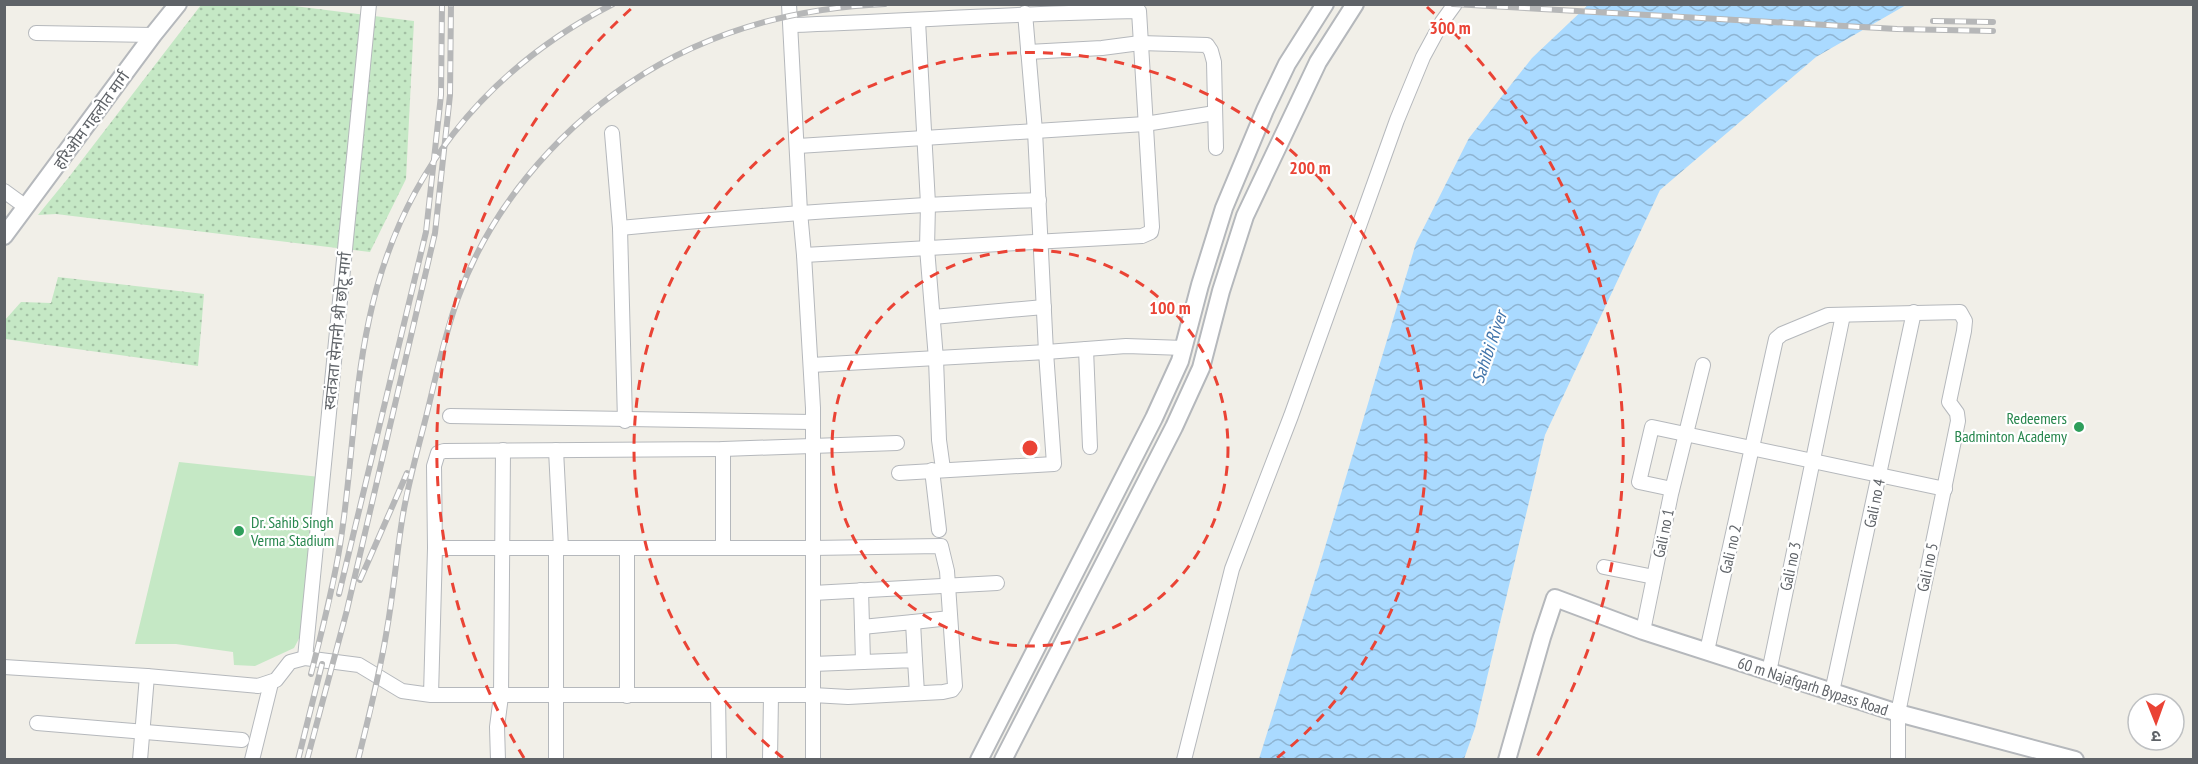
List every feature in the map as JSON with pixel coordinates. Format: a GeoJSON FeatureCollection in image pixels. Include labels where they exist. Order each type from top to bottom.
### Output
{"type":"FeatureCollection","features":[{"type":"Feature","properties":{"kind":"street","name":"हरिओम गहलोत मार्ग"},"geometry":{"type":"LineString","coordinates":[[4,236],[178,4]]}},
{"type":"Feature","properties":{"kind":"street","name":"स्वतंत्रता सेनानी श्री छोटू मार्ग"},"geometry":{"type":"LineString","coordinates":[[305,658],[369,4]]}},
{"type":"Feature","properties":{"kind":"street"},"geometry":{"type":"LineString","coordinates":[[789,4],[813,422],[813,759]]}},
{"type":"Feature","properties":{"kind":"street"},"geometry":{"type":"LineString","coordinates":[[979,759],[1154,418],[1180,361],[1200,285],[1233,186],[1287,64],[1325,4]]}},
{"type":"Feature","properties":{"kind":"street"},"geometry":{"type":"LineString","coordinates":[[1003,759],[1174,427],[1201,368],[1221,291],[1245,216],[1318,62],[1354,4]]}},
{"type":"Feature","properties":{"kind":"street"},"geometry":{"type":"LineString","coordinates":[[1184,759],[1232,569],[1291,416],[1397,120],[1424,57],[1442,22],[1455,4]]}},
{"type":"Feature","properties":{"kind":"street"},"geometry":{"type":"LineString","coordinates":[[790,25],[1139,10],[1151,232],[1142,236],[804,255]]}},
{"type":"Feature","properties":{"kind":"street"},"geometry":{"type":"LineString","coordinates":[[899,473],[1054,464],[1035,131],[1025,14]]}},
{"type":"Feature","properties":{"kind":"street"},"geometry":{"type":"LineString","coordinates":[[918,21],[928,204],[927,248],[936,359],[939,530]]}},
{"type":"Feature","properties":{"kind":"street"},"geometry":{"type":"LineString","coordinates":[[36,33],[153,35]]}},
{"type":"Feature","properties":{"kind":"street"},"geometry":{"type":"LineString","coordinates":[[1028,52],[1102,48],[1140,43],[1207,45],[1214,62],[1216,148]]}},
{"type":"Feature","properties":{"kind":"street"},"geometry":{"type":"LineString","coordinates":[[798,146],[1145,124],[1215,113]]}},
{"type":"Feature","properties":{"kind":"street"},"geometry":{"type":"LineString","coordinates":[[612,133],[620,228],[625,420]]}},
{"type":"Feature","properties":{"kind":"street"},"geometry":{"type":"LineString","coordinates":[[4,190],[26,207]]}},
{"type":"Feature","properties":{"kind":"street"},"geometry":{"type":"LineString","coordinates":[[620,228],[800,212],[1039,200]]}},
{"type":"Feature","properties":{"kind":"street"},"geometry":{"type":"LineString","coordinates":[[933,317],[1044,307]]}},
{"type":"Feature","properties":{"kind":"street","name":"Gali no 5"},"geometry":{"type":"LineString","coordinates":[[1898,759],[1898,714],[1958,421],[1958,413],[1951,407],[1949,398],[1964,331],[1963,316],[1955,311],[1914,312]]}},
{"type":"Feature","properties":{"kind":"street"},"geometry":{"type":"LineString","coordinates":[[1843,315],[1914,312]]}},
{"type":"Feature","properties":{"kind":"street","name":"Gali no 4"},"geometry":{"type":"LineString","coordinates":[[1832,693],[1914,312]]}},
{"type":"Feature","properties":{"kind":"street","name":"Gali no 2"},"geometry":{"type":"LineString","coordinates":[[1707,651],[1776,339],[1782,334],[1823,316],[1843,315]]}},
{"type":"Feature","properties":{"kind":"street","name":"Gali no 3"},"geometry":{"type":"LineString","coordinates":[[1769,672],[1843,315]]}},
{"type":"Feature","properties":{"kind":"street"},"geometry":{"type":"LineString","coordinates":[[811,365],[1136,345],[1184,348]]}},
{"type":"Feature","properties":{"kind":"street"},"geometry":{"type":"LineString","coordinates":[[1086,349],[1090,447]]}},
{"type":"Feature","properties":{"kind":"street","name":"Gali no 1"},"geometry":{"type":"LineString","coordinates":[[1643,632],[1672,489],[1703,365]]}},
{"type":"Feature","properties":{"kind":"street"},"geometry":{"type":"LineString","coordinates":[[450,416],[813,422]]}},
{"type":"Feature","properties":{"kind":"street"},"geometry":{"type":"LineString","coordinates":[[1672,489],[1638,482],[1652,427],[1945,489]]}},
{"type":"Feature","properties":{"kind":"street"},"geometry":{"type":"LineString","coordinates":[[431,695],[435,548],[434,466],[438,453],[503,450],[813,447],[897,442]]}},
{"type":"Feature","properties":{"kind":"street"},"geometry":{"type":"LineString","coordinates":[[723,449],[723,548]]}},
{"type":"Feature","properties":{"kind":"street"},"geometry":{"type":"LineString","coordinates":[[498,759],[497,727],[501,696],[503,450]]}},
{"type":"Feature","properties":{"kind":"street"},"geometry":{"type":"LineString","coordinates":[[556,450],[559,548],[556,759]]}},
{"type":"Feature","properties":{"kind":"street"},"geometry":{"type":"LineString","coordinates":[[4,667],[258,686],[276,680],[290,662],[305,658],[359,665],[402,691],[431,695],[813,695],[848,697],[943,692],[952,690],[955,686],[946,559],[941,546],[435,548]]}},
{"type":"Feature","properties":{"kind":"street"},"geometry":{"type":"LineString","coordinates":[[627,548],[627,696]]}},
{"type":"Feature","properties":{"kind":"street","name":"Gali no 1"},"geometry":{"type":"LineString","coordinates":[[1604,567],[1654,578]]}},
{"type":"Feature","properties":{"kind":"street"},"geometry":{"type":"LineString","coordinates":[[813,593],[998,583]]}},
{"type":"Feature","properties":{"kind":"street"},"geometry":{"type":"LineString","coordinates":[[861,590],[863,662]]}},
{"type":"Feature","properties":{"kind":"street","name":"60 m Najafgarh Bypass Road"},"geometry":{"type":"LineString","coordinates":[[1507,759],[1555,598],[1643,632],[1898,714],[2075,759]]}},
{"type":"Feature","properties":{"kind":"street"},"geometry":{"type":"LineString","coordinates":[[862,627],[950,618]]}},
{"type":"Feature","properties":{"kind":"street"},"geometry":{"type":"LineString","coordinates":[[913,622],[917,693]]}},
{"type":"Feature","properties":{"kind":"street"},"geometry":{"type":"LineString","coordinates":[[813,664],[915,660]]}},
{"type":"Feature","properties":{"kind":"street"},"geometry":{"type":"LineString","coordinates":[[140,759],[147,676]]}},
{"type":"Feature","properties":{"kind":"street"},"geometry":{"type":"LineString","coordinates":[[252,759],[271,683]]}},
{"type":"Feature","properties":{"kind":"street"},"geometry":{"type":"LineString","coordinates":[[718,695],[719,759]]}},
{"type":"Feature","properties":{"kind":"street"},"geometry":{"type":"LineString","coordinates":[[770,759],[771,695]]}},
{"type":"Feature","properties":{"kind":"street"},"geometry":{"type":"LineString","coordinates":[[37,723],[243,740]]}},
{"type":"Feature","properties":{"kind":"green space"},"geometry":{"type":"Polygon","coordinates":[[[201,5],[286,5],[414,21],[406,179],[370,252],[56,214],[38,215],[201,5]]]}},
{"type":"Feature","properties":{"kind":"green space"},"geometry":{"type":"Polygon","coordinates":[[[58,277],[204,294],[198,366],[5,339],[5,320],[21,302],[51,303],[58,277]]]}},
{"type":"Feature","properties":{"kind":"green space","name":"Dr. Sahib Singh Verma Stadium"},"geometry":{"type":"Polygon","coordinates":[[[179,462],[320,477],[303,631],[294,648],[255,666],[234,665],[233,652],[176,644],[135,644],[179,462]]]}},
{"type":"Feature","properties":{"kind":"water","name":"Sahibi River"},"geometry":{"type":"Polygon","coordinates":[[[1588,5],[1906,5],[1816,57],[1660,190],[1545,435],[1475,728],[1464,759],[1259,759],[1416,243],[1469,138],[1532,58],[1588,5]]]}},
{"type":"Feature","properties":{"kind":"railway"},"geometry":{"type":"LineString","coordinates":[[339,594],[426,232],[441,95],[442,4]]}},
{"type":"Feature","properties":{"kind":"railway"},"geometry":{"type":"LineString","coordinates":[[307,760],[347,610],[435,233],[450,95],[451,4]]}},
{"type":"Feature","properties":{"kind":"railway"},"geometry":{"type":"LineString","coordinates":[[311,674],[331,594],[340,545],[359,376],[369,320],[383,268],[402,220],[425,175],[454,134],[487,96],[524,62],[566,31],[613,4]]}},
{"type":"Feature","properties":{"kind":"railway"},"geometry":{"type":"LineString","coordinates":[[358,760],[384,645],[406,499],[444,342],[471,266],[506,206],[549,151],[574,127],[600,104],[657,66],[719,37],[784,17],[851,6],[885,4]]}},
{"type":"Feature","properties":{"kind":"railway"},"geometry":{"type":"LineString","coordinates":[[1453,4],[1897,29],[1993,31]]}},
{"type":"Feature","properties":{"kind":"railway"},"geometry":{"type":"LineString","coordinates":[[1933,21],[1993,22]]}},
{"type":"Feature","properties":{"kind":"railway"},"geometry":{"type":"LineString","coordinates":[[360,580],[407,473]]}},
{"type":"Feature","properties":{"kind":"railway"},"geometry":{"type":"LineString","coordinates":[[298,760],[322,664]]}},
{"type":"Feature","properties":{"kind":"place","name":"Redeemers Badminton Academy"},"geometry":{"type":"Point","coordinates":[2079,427]}},
{"type":"Feature","properties":{"kind":"place","name":"Dr. Sahib Singh Verma Stadium"},"geometry":{"type":"Point","coordinates":[239,531]}}]}
